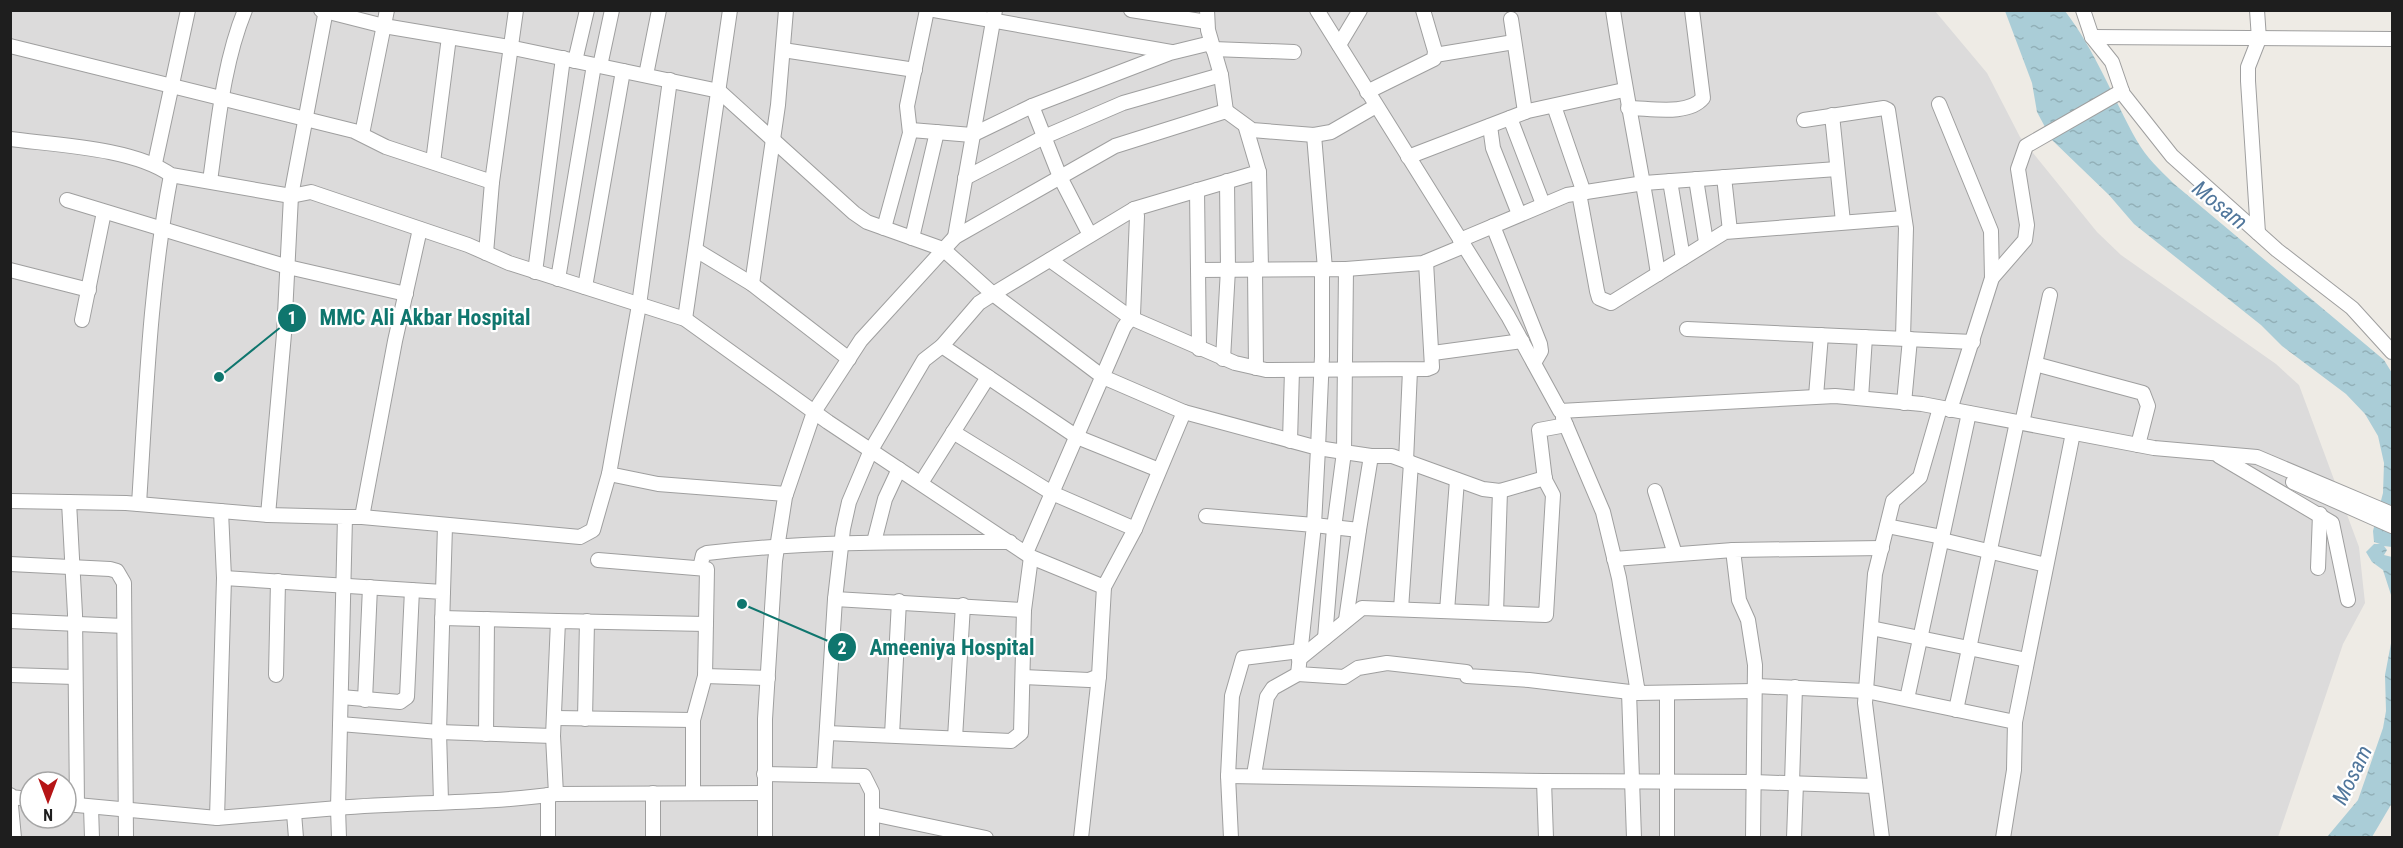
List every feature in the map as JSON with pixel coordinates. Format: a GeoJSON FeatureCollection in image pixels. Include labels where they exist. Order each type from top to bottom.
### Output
{"type":"FeatureCollection","features":[{"type":"Feature","properties":{"kind":"street"},"geometry":{"type":"LineString","coordinates":[[155,164],[170,85],[188,10]]}},
{"type":"Feature","properties":{"kind":"street"},"geometry":{"type":"LineString","coordinates":[[210,181],[222,98],[236,35],[245,10]]}},
{"type":"Feature","properties":{"kind":"street"},"geometry":{"type":"LineString","coordinates":[[362,134],[387,10]]}},
{"type":"Feature","properties":{"kind":"street"},"geometry":{"type":"LineString","coordinates":[[486,253],[492,182],[509,47],[516,10]]}},
{"type":"Feature","properties":{"kind":"street"},"geometry":{"type":"LineString","coordinates":[[536,272],[569,60],[587,10]]}},
{"type":"Feature","properties":{"kind":"street"},"geometry":{"type":"LineString","coordinates":[[558,279],[597,65],[612,10]]}},
{"type":"Feature","properties":{"kind":"street"},"geometry":{"type":"LineString","coordinates":[[646,75],[659,10]]}},
{"type":"Feature","properties":{"kind":"street"},"geometry":{"type":"LineString","coordinates":[[685,319],[730,10]]}},
{"type":"Feature","properties":{"kind":"street"},"geometry":{"type":"LineString","coordinates":[[752,284],[774,141],[786,10]]}},
{"type":"Feature","properties":{"kind":"street"},"geometry":{"type":"LineString","coordinates":[[884,228],[911,130],[907,112],[927,10]]}},
{"type":"Feature","properties":{"kind":"street"},"geometry":{"type":"LineString","coordinates":[[934,10],[994,15],[1172,52]]}},
{"type":"Feature","properties":{"kind":"street"},"geometry":{"type":"LineString","coordinates":[[1131,10],[1207,16],[1212,46],[1221,75],[1226,111],[1246,128],[1259,172],[1256,368]]}},
{"type":"Feature","properties":{"kind":"street"},"geometry":{"type":"LineString","coordinates":[[1317,10],[1522,340],[1560,411],[1603,512],[1614,559],[1633,693],[1630,781],[1634,837]]}},
{"type":"Feature","properties":{"kind":"street"},"geometry":{"type":"LineString","coordinates":[[1339,45],[1360,10]]}},
{"type":"Feature","properties":{"kind":"street"},"geometry":{"type":"LineString","coordinates":[[1367,92],[1432,60],[1435,55],[1423,10]]}},
{"type":"Feature","properties":{"kind":"street"},"geometry":{"type":"LineString","coordinates":[[1613,10],[1624,90],[1644,183],[1658,274]]}},
{"type":"Feature","properties":{"kind":"street"},"geometry":{"type":"LineString","coordinates":[[1628,108],[1681,108],[1703,98],[1692,10]]}},
{"type":"Feature","properties":{"kind":"street"},"geometry":{"type":"LineString","coordinates":[[2083,10],[2092,37],[2112,62],[2118,93],[2177,162],[2258,232],[2352,308],[2392,352]]}},
{"type":"Feature","properties":{"kind":"street"},"geometry":{"type":"LineString","coordinates":[[2257,10],[2259,39],[2248,74],[2258,232]]}},
{"type":"Feature","properties":{"kind":"street"},"geometry":{"type":"LineString","coordinates":[[268,515],[284,334],[291,195],[324,12],[384,26],[509,47],[719,91],[854,213],[884,228],[943,249],[993,294],[1103,377],[1184,412],[1318,448],[1371,456],[1392,456],[1483,489],[1500,491],[1545,478]]}},
{"type":"Feature","properties":{"kind":"street"},"geometry":{"type":"LineString","coordinates":[[955,237],[994,15]]}},
{"type":"Feature","properties":{"kind":"street"},"geometry":{"type":"LineString","coordinates":[[1511,19],[1524,112]]}},
{"type":"Feature","properties":{"kind":"street"},"geometry":{"type":"LineString","coordinates":[[433,162],[449,37]]}},
{"type":"Feature","properties":{"kind":"street"},"geometry":{"type":"LineString","coordinates":[[2092,37],[2392,39]]}},
{"type":"Feature","properties":{"kind":"street"},"geometry":{"type":"LineString","coordinates":[[1435,55],[1514,42]]}},
{"type":"Feature","properties":{"kind":"street"},"geometry":{"type":"LineString","coordinates":[[10,46],[362,134],[386,147],[492,182]]}},
{"type":"Feature","properties":{"kind":"street"},"geometry":{"type":"LineString","coordinates":[[911,130],[972,135],[1032,106],[1172,52],[1212,46],[1294,52]]}},
{"type":"Feature","properties":{"kind":"street"},"geometry":{"type":"LineString","coordinates":[[783,50],[915,70]]}},
{"type":"Feature","properties":{"kind":"street"},"geometry":{"type":"LineString","coordinates":[[585,287],[623,71]]}},
{"type":"Feature","properties":{"kind":"street"},"geometry":{"type":"LineString","coordinates":[[965,178],[1044,137],[1129,100],[1221,75]]}},
{"type":"Feature","properties":{"kind":"street"},"geometry":{"type":"LineString","coordinates":[[10,501],[139,504],[268,515],[362,517],[580,537],[593,530],[609,474],[639,305],[670,80]]}},
{"type":"Feature","properties":{"kind":"street"},"geometry":{"type":"LineString","coordinates":[[1408,157],[1524,112],[1624,90]]}},
{"type":"Feature","properties":{"kind":"street"},"geometry":{"type":"LineString","coordinates":[[1992,278],[2025,240],[2027,225],[2018,169],[2030,141],[2118,93]]}},
{"type":"Feature","properties":{"kind":"street"},"geometry":{"type":"LineString","coordinates":[[1882,837],[1866,691],[1875,574],[1893,501],[1920,477],[1973,342],[1992,278],[1991,231],[1940,104]]}},
{"type":"Feature","properties":{"kind":"street"},"geometry":{"type":"LineString","coordinates":[[1032,106],[1060,177],[1090,235]]}},
{"type":"Feature","properties":{"kind":"street"},"geometry":{"type":"LineString","coordinates":[[1246,128],[1314,135],[1330,132],[1376,106]]}},
{"type":"Feature","properties":{"kind":"street"},"geometry":{"type":"LineString","coordinates":[[1554,106],[1581,193],[1599,298],[1611,303],[1618,301],[1706,242],[1730,231],[1904,218]]}},
{"type":"Feature","properties":{"kind":"street"},"geometry":{"type":"LineString","coordinates":[[1804,120],[1888,109],[1904,218],[1906,339],[1904,403]]}},
{"type":"Feature","properties":{"kind":"street"},"geometry":{"type":"LineString","coordinates":[[765,837],[764,774],[777,545],[786,494],[814,412],[861,340],[955,237],[1115,146],[1226,111]]}},
{"type":"Feature","properties":{"kind":"street"},"geometry":{"type":"LineString","coordinates":[[1832,115],[1843,222]]}},
{"type":"Feature","properties":{"kind":"street"},"geometry":{"type":"LineString","coordinates":[[1510,118],[1543,204]]}},
{"type":"Feature","properties":{"kind":"street"},"geometry":{"type":"LineString","coordinates":[[1490,126],[1493,148],[1519,214]]}},
{"type":"Feature","properties":{"kind":"street"},"geometry":{"type":"LineString","coordinates":[[912,238],[937,132]]}},
{"type":"Feature","properties":{"kind":"street"},"geometry":{"type":"LineString","coordinates":[[1298,674],[1314,525],[1322,370],[1324,269],[1314,135]]}},
{"type":"Feature","properties":{"kind":"street"},"geometry":{"type":"LineString","coordinates":[[10,139],[88,149],[155,164],[171,174],[210,181],[291,195],[311,192],[536,272],[685,319],[814,412],[1028,555],[1104,587]]}},
{"type":"Feature","properties":{"kind":"street"},"geometry":{"type":"LineString","coordinates":[[1198,270],[1346,269],[1426,262],[1519,214],[1581,193],[1644,183],[1838,169]]}},
{"type":"Feature","properties":{"kind":"street"},"geometry":{"type":"LineString","coordinates":[[824,774],[841,542],[849,502],[871,450],[924,360],[942,346],[979,303],[1134,209],[1259,172]]}},
{"type":"Feature","properties":{"kind":"street"},"geometry":{"type":"LineString","coordinates":[[139,504],[150,325],[161,229],[171,174]]}},
{"type":"Feature","properties":{"kind":"street"},"geometry":{"type":"LineString","coordinates":[[1724,177],[1730,231]]}},
{"type":"Feature","properties":{"kind":"street"},"geometry":{"type":"LineString","coordinates":[[1696,179],[1706,242]]}},
{"type":"Feature","properties":{"kind":"street"},"geometry":{"type":"LineString","coordinates":[[1223,359],[1228,269],[1227,181]]}},
{"type":"Feature","properties":{"kind":"street"},"geometry":{"type":"LineString","coordinates":[[1671,181],[1683,258]]}},
{"type":"Feature","properties":{"kind":"street"},"geometry":{"type":"LineString","coordinates":[[1197,190],[1199,349]]}},
{"type":"Feature","properties":{"kind":"street"},"geometry":{"type":"LineString","coordinates":[[67,200],[288,267],[406,294]]}},
{"type":"Feature","properties":{"kind":"street"},"geometry":{"type":"LineString","coordinates":[[827,732],[1011,741],[1018,737],[1028,555],[1052,493],[1124,327],[1131,318],[1137,216],[1134,209]]}},
{"type":"Feature","properties":{"kind":"street"},"geometry":{"type":"LineString","coordinates":[[82,320],[104,212]]}},
{"type":"Feature","properties":{"kind":"street"},"geometry":{"type":"LineString","coordinates":[[1493,226],[1540,344],[1541,351],[1534,363]]}},
{"type":"Feature","properties":{"kind":"street"},"geometry":{"type":"LineString","coordinates":[[362,517],[420,229]]}},
{"type":"Feature","properties":{"kind":"street"},"geometry":{"type":"LineString","coordinates":[[696,250],[752,284],[849,359]]}},
{"type":"Feature","properties":{"kind":"street"},"geometry":{"type":"LineString","coordinates":[[1050,260],[1131,318],[1199,349],[1223,359],[1256,368],[1292,370],[1410,370],[1432,367],[1426,262]]}},
{"type":"Feature","properties":{"kind":"street"},"geometry":{"type":"LineString","coordinates":[[1325,638],[1334,528],[1344,452],[1347,370],[1346,269]]}},
{"type":"Feature","properties":{"kind":"street"},"geometry":{"type":"LineString","coordinates":[[10,270],[88,290]]}},
{"type":"Feature","properties":{"kind":"street"},"geometry":{"type":"LineString","coordinates":[[1956,710],[1990,551],[2050,295]]}},
{"type":"Feature","properties":{"kind":"street"},"geometry":{"type":"LineString","coordinates":[[1687,329],[1973,342]]}},
{"type":"Feature","properties":{"kind":"street"},"geometry":{"type":"LineString","coordinates":[[1816,396],[1821,335]]}},
{"type":"Feature","properties":{"kind":"street"},"geometry":{"type":"LineString","coordinates":[[1861,398],[1865,337]]}},
{"type":"Feature","properties":{"kind":"street"},"geometry":{"type":"LineString","coordinates":[[1433,353],[1522,340]]}},
{"type":"Feature","properties":{"kind":"street"},"geometry":{"type":"LineString","coordinates":[[942,346],[1077,436],[1159,470]]}},
{"type":"Feature","properties":{"kind":"street"},"geometry":{"type":"LineString","coordinates":[[2035,364],[2146,396],[2148,406],[2138,445]]}},
{"type":"Feature","properties":{"kind":"street"},"geometry":{"type":"LineString","coordinates":[[1290,441],[1292,370]]}},
{"type":"Feature","properties":{"kind":"street"},"geometry":{"type":"LineString","coordinates":[[1401,609],[1409,462],[1410,370]]}},
{"type":"Feature","properties":{"kind":"street"},"geometry":{"type":"LineString","coordinates":[[921,483],[988,377]]}},
{"type":"Feature","properties":{"kind":"street"},"geometry":{"type":"LineString","coordinates":[[1560,411],[1816,396],[1904,403],[2138,445],[2257,457],[2392,514]]}},
{"type":"Feature","properties":{"kind":"street"},"geometry":{"type":"LineString","coordinates":[[1081,837],[1100,676],[1104,587],[1135,528],[1184,412]]}},
{"type":"Feature","properties":{"kind":"street"},"geometry":{"type":"LineString","coordinates":[[1908,699],[1969,413]]}},
{"type":"Feature","properties":{"kind":"street"},"geometry":{"type":"LineString","coordinates":[[1231,837],[1228,776],[1232,696],[1243,658],[1300,655],[1362,608],[1546,615],[1553,495],[1545,478],[1539,430],[1566,425]]}},
{"type":"Feature","properties":{"kind":"street"},"geometry":{"type":"LineString","coordinates":[[953,432],[1052,493],[1135,528]]}},
{"type":"Feature","properties":{"kind":"street"},"geometry":{"type":"LineString","coordinates":[[2003,837],[2014,770],[2015,722],[2073,433]]}},
{"type":"Feature","properties":{"kind":"street"},"geometry":{"type":"LineString","coordinates":[[2214,453],[2320,514],[2334,527],[2348,600]]}},
{"type":"Feature","properties":{"kind":"street"},"geometry":{"type":"LineString","coordinates":[[2234,455],[2392,526]]}},
{"type":"Feature","properties":{"kind":"street"},"geometry":{"type":"LineString","coordinates":[[1346,620],[1371,456]]}},
{"type":"Feature","properties":{"kind":"street"},"geometry":{"type":"LineString","coordinates":[[874,542],[885,499],[899,469]]}},
{"type":"Feature","properties":{"kind":"street"},"geometry":{"type":"LineString","coordinates":[[609,474],[658,484],[786,494]]}},
{"type":"Feature","properties":{"kind":"street"},"geometry":{"type":"LineString","coordinates":[[1447,611],[1458,480]]}},
{"type":"Feature","properties":{"kind":"street"},"geometry":{"type":"LineString","coordinates":[[1496,613],[1500,491]]}},
{"type":"Feature","properties":{"kind":"street"},"geometry":{"type":"LineString","coordinates":[[1655,491],[1675,554]]}},
{"type":"Feature","properties":{"kind":"street"},"geometry":{"type":"LineString","coordinates":[[69,502],[75,623],[77,770]]}},
{"type":"Feature","properties":{"kind":"street"},"geometry":{"type":"LineString","coordinates":[[217,818],[224,578],[221,511]]}},
{"type":"Feature","properties":{"kind":"street"},"geometry":{"type":"LineString","coordinates":[[2318,568],[2320,514]]}},
{"type":"Feature","properties":{"kind":"street"},"geometry":{"type":"LineString","coordinates":[[1206,516],[1359,530]]}},
{"type":"Feature","properties":{"kind":"street"},"geometry":{"type":"LineString","coordinates":[[339,837],[345,518]]}},
{"type":"Feature","properties":{"kind":"street"},"geometry":{"type":"LineString","coordinates":[[441,801],[439,732],[445,526]]}},
{"type":"Feature","properties":{"kind":"street"},"geometry":{"type":"LineString","coordinates":[[1887,526],[1942,537],[1942,540],[2046,565]]}},
{"type":"Feature","properties":{"kind":"street"},"geometry":{"type":"LineString","coordinates":[[700,568],[703,555],[707,553],[777,545],[841,542],[1010,542]]}},
{"type":"Feature","properties":{"kind":"street"},"geometry":{"type":"LineString","coordinates":[[1614,559],[1733,550],[1882,548]]}},
{"type":"Feature","properties":{"kind":"street"},"geometry":{"type":"LineString","coordinates":[[1733,550],[1739,600],[1748,620],[1755,665],[1753,837]]}},
{"type":"Feature","properties":{"kind":"street"},"geometry":{"type":"LineString","coordinates":[[598,560],[707,569],[705,676],[693,720],[693,793]]}},
{"type":"Feature","properties":{"kind":"street"},"geometry":{"type":"LineString","coordinates":[[10,564],[117,570],[124,582],[126,837]]}},
{"type":"Feature","properties":{"kind":"street"},"geometry":{"type":"LineString","coordinates":[[224,578],[443,592]]}},
{"type":"Feature","properties":{"kind":"street"},"geometry":{"type":"LineString","coordinates":[[276,675],[278,581]]}},
{"type":"Feature","properties":{"kind":"street"},"geometry":{"type":"LineString","coordinates":[[365,699],[370,587]]}},
{"type":"Feature","properties":{"kind":"street"},"geometry":{"type":"LineString","coordinates":[[341,697],[400,702],[407,697],[412,590]]}},
{"type":"Feature","properties":{"kind":"street"},"geometry":{"type":"LineString","coordinates":[[836,599],[1024,610]]}},
{"type":"Feature","properties":{"kind":"street"},"geometry":{"type":"LineString","coordinates":[[892,735],[899,601]]}},
{"type":"Feature","properties":{"kind":"street"},"geometry":{"type":"LineString","coordinates":[[955,738],[963,605]]}},
{"type":"Feature","properties":{"kind":"street"},"geometry":{"type":"LineString","coordinates":[[442,618],[706,624]]}},
{"type":"Feature","properties":{"kind":"street"},"geometry":{"type":"LineString","coordinates":[[486,734],[487,619]]}},
{"type":"Feature","properties":{"kind":"street"},"geometry":{"type":"LineString","coordinates":[[10,621],[124,626]]}},
{"type":"Feature","properties":{"kind":"street"},"geometry":{"type":"LineString","coordinates":[[548,837],[552,795],[558,621]]}},
{"type":"Feature","properties":{"kind":"street"},"geometry":{"type":"LineString","coordinates":[[585,719],[587,621]]}},
{"type":"Feature","properties":{"kind":"street"},"geometry":{"type":"LineString","coordinates":[[1871,628],[1969,650],[2027,660]]}},
{"type":"Feature","properties":{"kind":"street"},"geometry":{"type":"LineString","coordinates":[[1254,775],[1267,697],[1273,688],[1298,674],[1344,677],[1358,668],[1387,663],[1466,672],[1467,676],[1529,680],[1633,693],[1795,687],[1866,691],[2015,722]]}},
{"type":"Feature","properties":{"kind":"street"},"geometry":{"type":"LineString","coordinates":[[10,675],[75,677]]}},
{"type":"Feature","properties":{"kind":"street"},"geometry":{"type":"LineString","coordinates":[[705,676],[768,678]]}},
{"type":"Feature","properties":{"kind":"street"},"geometry":{"type":"LineString","coordinates":[[1023,677],[1089,680],[1100,676]]}},
{"type":"Feature","properties":{"kind":"street"},"geometry":{"type":"LineString","coordinates":[[1794,837],[1795,687]]}},
{"type":"Feature","properties":{"kind":"street"},"geometry":{"type":"LineString","coordinates":[[1667,693],[1667,837]]}},
{"type":"Feature","properties":{"kind":"street"},"geometry":{"type":"LineString","coordinates":[[555,718],[693,720]]}},
{"type":"Feature","properties":{"kind":"street"},"geometry":{"type":"LineString","coordinates":[[340,724],[439,732],[553,736]]}},
{"type":"Feature","properties":{"kind":"street"},"geometry":{"type":"LineString","coordinates":[[764,774],[864,776],[872,792],[872,837]]}},
{"type":"Feature","properties":{"kind":"street"},"geometry":{"type":"LineString","coordinates":[[1228,776],[1753,782],[1875,786]]}},
{"type":"Feature","properties":{"kind":"street"},"geometry":{"type":"LineString","coordinates":[[1544,781],[1546,837]]}},
{"type":"Feature","properties":{"kind":"street"},"geometry":{"type":"LineString","coordinates":[[653,793],[653,837]]}},
{"type":"Feature","properties":{"kind":"street"},"geometry":{"type":"LineString","coordinates":[[92,837],[78,805],[217,818],[441,801],[532,799],[552,795],[765,793]]}},
{"type":"Feature","properties":{"kind":"street"},"geometry":{"type":"LineString","coordinates":[[11,797],[14,837]]}},
{"type":"Feature","properties":{"kind":"street"},"geometry":{"type":"LineString","coordinates":[[294,813],[296,837]]}},
{"type":"Feature","properties":{"kind":"street"},"geometry":{"type":"LineString","coordinates":[[872,814],[986,837]]}},
{"type":"Feature","properties":{"kind":"shaded area"},"geometry":{"type":"Polygon","coordinates":[[[10,11],[1935,11],[1987,73],[2020,137],[2097,232],[2121,255],[2276,364],[2299,385],[2359,547],[2365,603],[2343,644],[2278,837],[11,837],[10,11]]]}},
{"type":"Feature","properties":{"kind":"water"},"geometry":{"type":"Polygon","coordinates":[[[2005,11],[2065,11],[2095,58],[2137,141],[2154,163],[2173,183],[2384,360],[2392,373],[2392,547],[2384,546],[2387,550],[2384,555],[2392,557],[2392,598],[2383,570],[2372,562],[2366,552],[2374,544],[2380,544],[2374,542],[2373,531],[2383,493],[2384,463],[2378,436],[2365,414],[2346,394],[2282,346],[2261,325],[2134,224],[2109,195],[2052,140],[2037,112],[2032,83],[2005,11]]]}},
{"type":"Feature","properties":{"kind":"water"},"geometry":{"type":"Polygon","coordinates":[[[2392,638],[2392,803],[2372,837],[2327,837],[2358,800],[2383,728],[2386,711],[2385,675],[2392,638]]]}},
{"type":"Feature","properties":{"kind":"place","name":"MMC Ali Akbar Hospital"},"geometry":{"type":"Point","coordinates":[219,377]}},
{"type":"Feature","properties":{"kind":"place","name":"Ameeniya Hospital"},"geometry":{"type":"Point","coordinates":[742,604]}},
{"type":"Feature","properties":{"kind":"water label","name":"Mosam"},"geometry":{"type":"Point","coordinates":[2220,205]}},
{"type":"Feature","properties":{"kind":"water label","name":"Mosam"},"geometry":{"type":"Point","coordinates":[2352,775]}}]}
